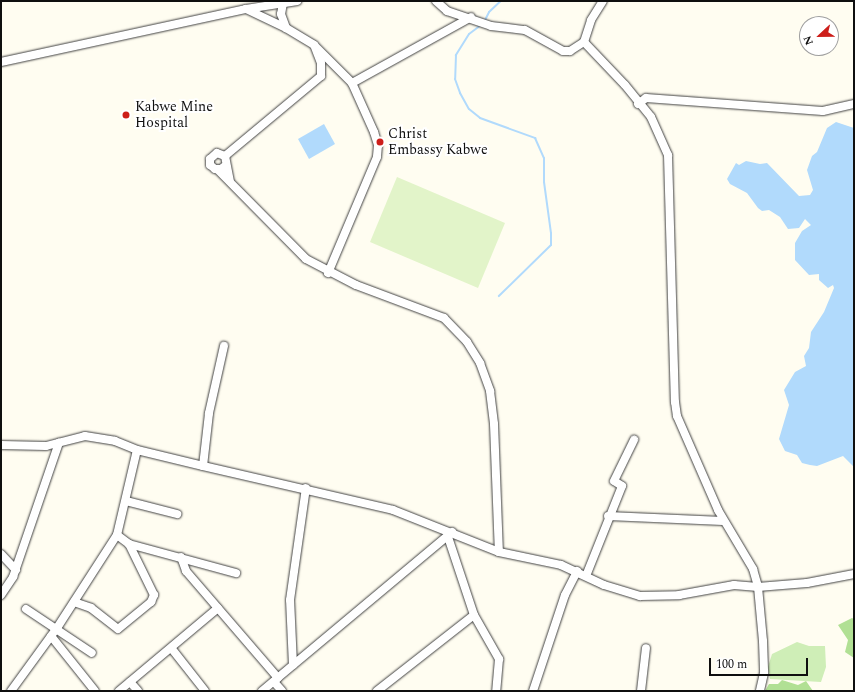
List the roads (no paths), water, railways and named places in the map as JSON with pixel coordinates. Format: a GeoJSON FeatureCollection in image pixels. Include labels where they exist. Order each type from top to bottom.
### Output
{"type":"FeatureCollection","features":[{"type":"Feature","properties":{"kind":"street"},"geometry":{"type":"LineString","coordinates":[[1,62],[246,9],[297,1]]}},
{"type":"Feature","properties":{"kind":"street"},"geometry":{"type":"LineString","coordinates":[[436,1],[447,11],[474,18],[491,26],[524,30],[563,52],[570,51],[584,42],[591,20],[603,1]]}},
{"type":"Feature","properties":{"kind":"street"},"geometry":{"type":"LineString","coordinates":[[283,3],[281,14],[286,28]]}},
{"type":"Feature","properties":{"kind":"street"},"geometry":{"type":"LineString","coordinates":[[246,9],[286,28],[314,45],[352,83],[374,132],[379,151],[328,273]]}},
{"type":"Feature","properties":{"kind":"street"},"geometry":{"type":"LineString","coordinates":[[352,83],[474,18]]}},
{"type":"Feature","properties":{"kind":"street"},"geometry":{"type":"LineString","coordinates":[[584,42],[625,85],[638,104],[651,117],[668,155],[672,362],[676,409],[723,521],[747,555],[758,587],[764,660],[760,691]]}},
{"type":"Feature","properties":{"kind":"street"},"geometry":{"type":"LineString","coordinates":[[314,45],[321,63],[321,76],[225,156],[222,168],[230,182],[306,259],[328,273],[444,318],[467,342],[480,363],[490,392],[494,424],[499,552]]}},
{"type":"Feature","properties":{"kind":"street"},"geometry":{"type":"LineString","coordinates":[[638,104],[646,98],[823,112],[854,104]]}},
{"type":"Feature","properties":{"kind":"street"},"geometry":{"type":"LineString","coordinates":[[222,168],[212,168],[210,159],[217,153],[225,156]]}},
{"type":"Feature","properties":{"kind":"street"},"geometry":{"type":"LineString","coordinates":[[203,466],[209,413],[224,346]]}},
{"type":"Feature","properties":{"kind":"street"},"geometry":{"type":"LineString","coordinates":[[1,445],[40,446],[85,436],[115,441],[137,450],[306,488],[393,510],[450,535],[499,552],[551,562],[577,571],[623,593],[640,596],[679,595],[734,586],[758,587],[807,583],[854,574]]}},
{"type":"Feature","properties":{"kind":"street"},"geometry":{"type":"LineString","coordinates":[[586,576],[608,516],[622,486],[614,481],[634,440]]}},
{"type":"Feature","properties":{"kind":"street"},"geometry":{"type":"LineString","coordinates":[[1,595],[6,590],[16,570],[59,443]]}},
{"type":"Feature","properties":{"kind":"street"},"geometry":{"type":"LineString","coordinates":[[11,691],[57,628],[117,535],[137,450]]}},
{"type":"Feature","properties":{"kind":"street"},"geometry":{"type":"LineString","coordinates":[[293,665],[290,600],[306,488]]}},
{"type":"Feature","properties":{"kind":"street"},"geometry":{"type":"LineString","coordinates":[[126,501],[177,514]]}},
{"type":"Feature","properties":{"kind":"street"},"geometry":{"type":"LineString","coordinates":[[608,516],[723,521]]}},
{"type":"Feature","properties":{"kind":"street"},"geometry":{"type":"LineString","coordinates":[[117,535],[129,544],[236,573]]}},
{"type":"Feature","properties":{"kind":"street"},"geometry":{"type":"LineString","coordinates":[[450,535],[474,615],[499,659],[496,691]]}},
{"type":"Feature","properties":{"kind":"street"},"geometry":{"type":"LineString","coordinates":[[262,691],[450,535]]}},
{"type":"Feature","properties":{"kind":"street"},"geometry":{"type":"LineString","coordinates":[[74,602],[91,608],[118,629],[151,602],[154,594],[129,544]]}},
{"type":"Feature","properties":{"kind":"street"},"geometry":{"type":"LineString","coordinates":[[1,554],[16,570]]}},
{"type":"Feature","properties":{"kind":"street"},"geometry":{"type":"LineString","coordinates":[[181,557],[186,571],[276,680],[282,691]]}},
{"type":"Feature","properties":{"kind":"street"},"geometry":{"type":"LineString","coordinates":[[533,691],[565,595],[577,571]]}},
{"type":"Feature","properties":{"kind":"street"},"geometry":{"type":"LineString","coordinates":[[26,608],[92,653]]}},
{"type":"Feature","properties":{"kind":"street"},"geometry":{"type":"LineString","coordinates":[[119,691],[172,649],[218,608]]}},
{"type":"Feature","properties":{"kind":"street"},"geometry":{"type":"LineString","coordinates":[[377,691],[474,615]]}},
{"type":"Feature","properties":{"kind":"street"},"geometry":{"type":"LineString","coordinates":[[51,636],[95,691]]}},
{"type":"Feature","properties":{"kind":"street"},"geometry":{"type":"LineString","coordinates":[[641,691],[646,648]]}},
{"type":"Feature","properties":{"kind":"street"},"geometry":{"type":"LineString","coordinates":[[172,649],[205,691]]}},
{"type":"Feature","properties":{"kind":"street"},"geometry":{"type":"LineString","coordinates":[[130,682],[138,691]]}},
{"type":"Feature","properties":{"kind":"water"},"geometry":{"type":"Polygon","coordinates":[[[836,122],[854,128],[854,467],[843,456],[817,466],[802,463],[797,455],[785,451],[779,439],[789,405],[784,390],[795,372],[806,366],[804,356],[809,348],[811,332],[824,312],[834,288],[833,285],[828,288],[819,280],[819,274],[809,275],[795,260],[795,243],[802,231],[811,225],[805,219],[799,228],[788,229],[780,217],[769,210],[762,211],[747,193],[730,184],[727,179],[736,163],[739,165],[746,161],[760,164],[767,163],[799,196],[810,195],[813,190],[807,170],[812,156],[817,152],[827,128],[836,122]]]}},
{"type":"Feature","properties":{"kind":"water"},"geometry":{"type":"Polygon","coordinates":[[[324,124],[335,144],[309,159],[298,139],[324,124]]]}},
{"type":"Feature","properties":{"kind":"waterway"},"geometry":{"type":"LineString","coordinates":[[484,22],[489,12],[501,1]]}},
{"type":"Feature","properties":{"kind":"waterway"},"geometry":{"type":"LineString","coordinates":[[481,25],[469,34],[456,55],[455,79],[460,93],[469,109],[480,118],[535,138],[544,158],[544,182],[551,233],[551,245],[499,296]]}},
{"type":"Feature","properties":{"kind":"place","name":"Kabwe Mine Hospital"},"geometry":{"type":"Point","coordinates":[126,115]}},
{"type":"Feature","properties":{"kind":"place","name":"Christ Embassy Kabwe"},"geometry":{"type":"Point","coordinates":[380,142]}}]}
